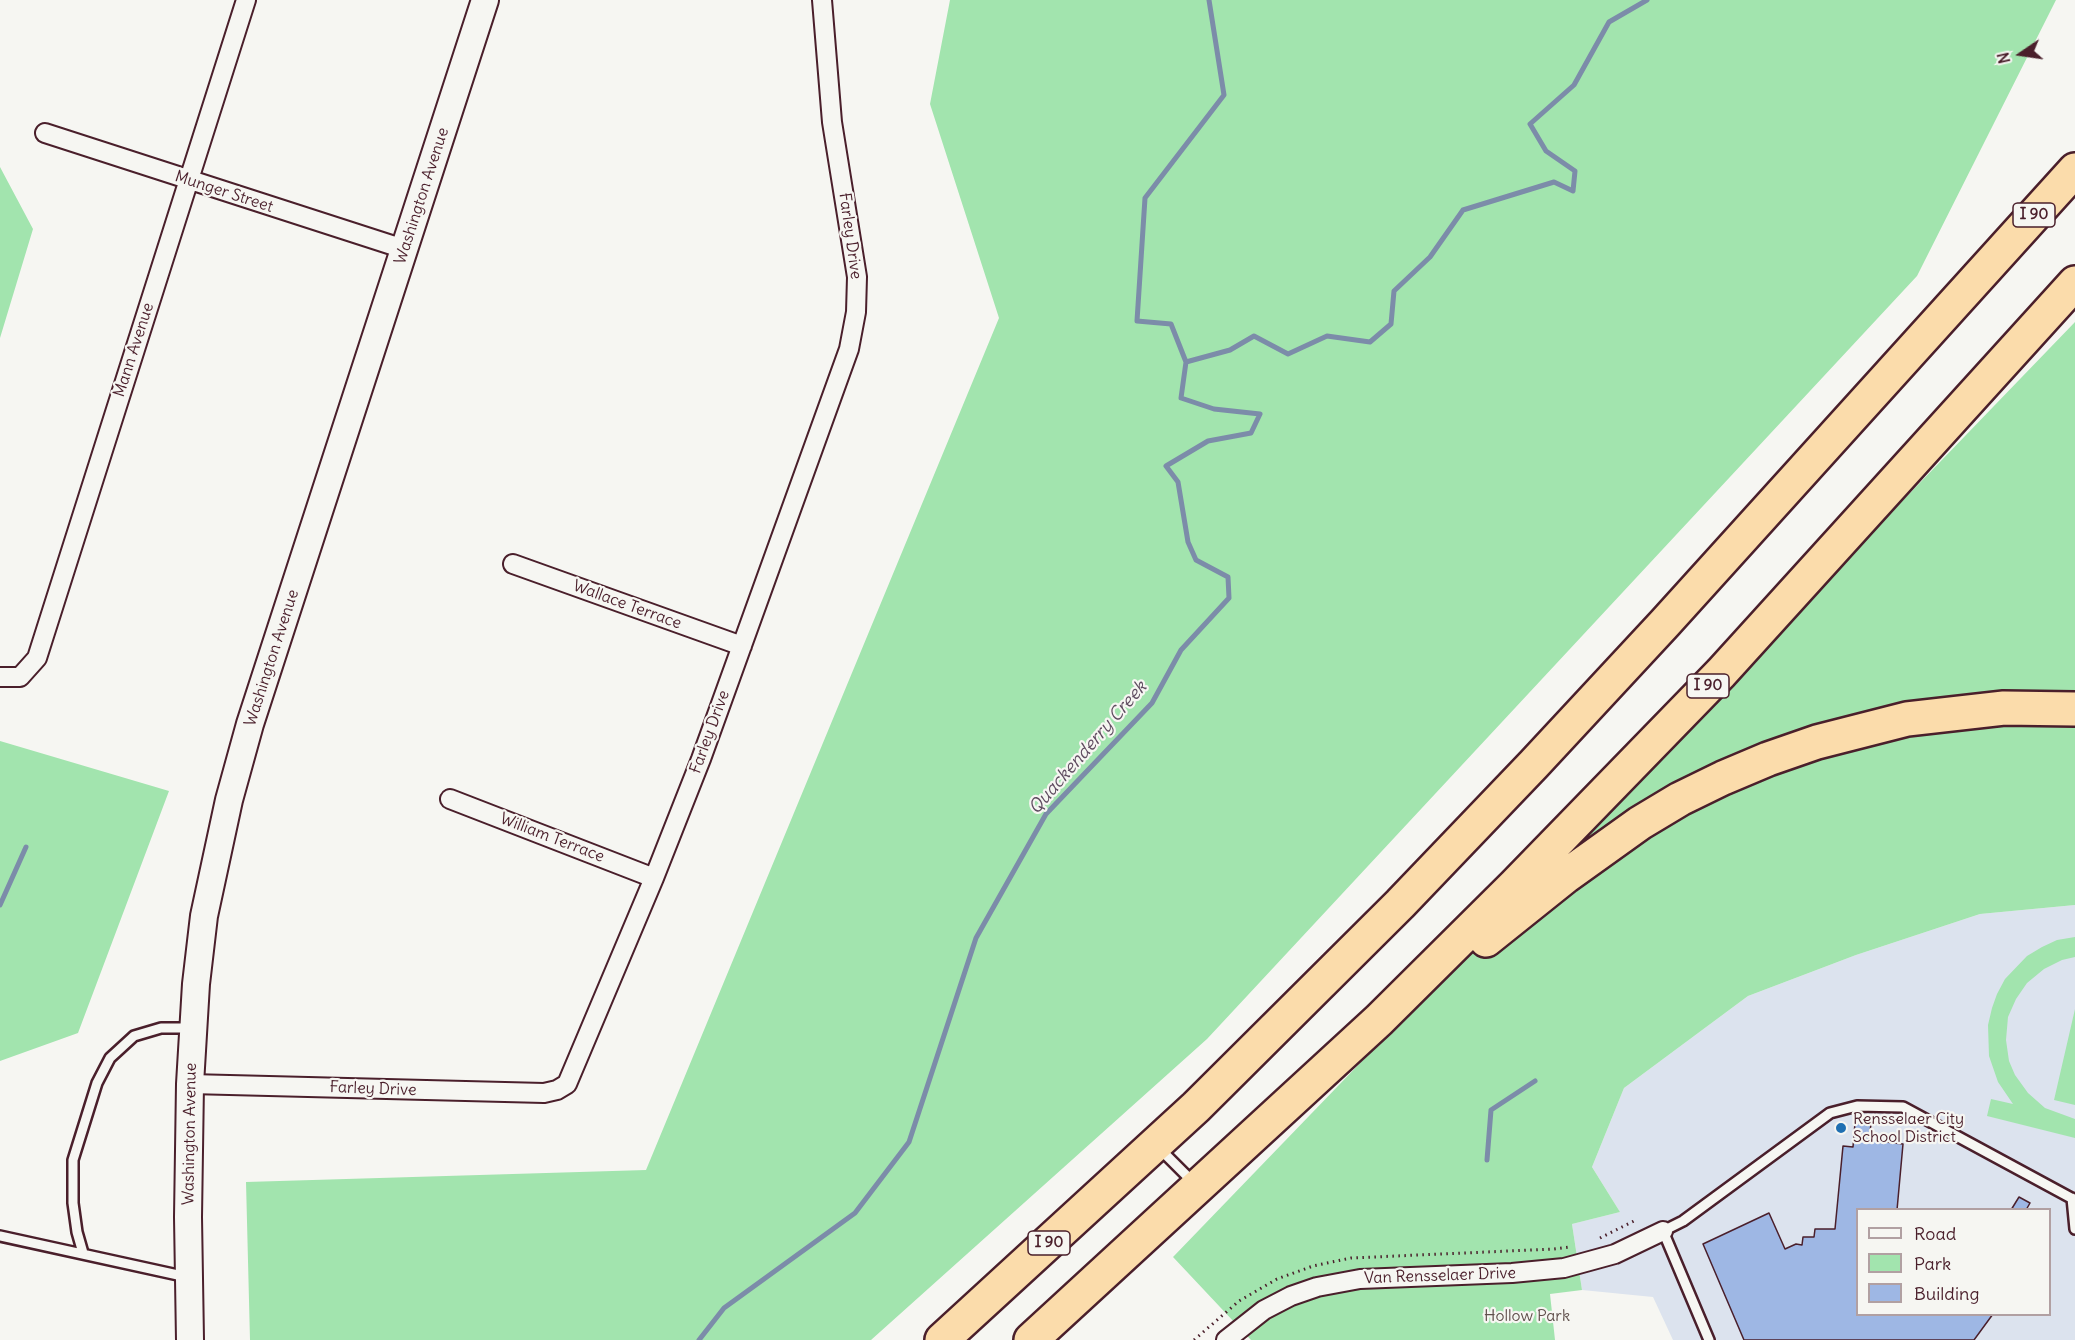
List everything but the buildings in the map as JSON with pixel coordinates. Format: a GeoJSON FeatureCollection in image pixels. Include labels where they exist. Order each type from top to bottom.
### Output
{"type":"FeatureCollection","features":[{"type":"Feature","properties":{"kind":"highway"},"geometry":{"type":"LineString","coordinates":[[1994,260],[2075,158]]}},
{"type":"Feature","properties":{"kind":"highway","name":"I 90"},"geometry":{"type":"LineString","coordinates":[[942,1340],[1156,1144],[1333,973],[1510,790],[1658,631],[2075,171]]}},
{"type":"Feature","properties":{"kind":"highway","name":"I 90"},"geometry":{"type":"LineString","coordinates":[[1030,1340],[1323,1072],[1456,944],[1659,738],[1750,641],[2075,283]]}},
{"type":"Feature","properties":{"kind":"highway"},"geometry":{"type":"LineString","coordinates":[[1323,1072],[1600,849],[1680,799],[1724,778],[1817,742],[1907,719],[2004,708],[2075,709]]}},
{"type":"Feature","properties":{"kind":"street","name":"Mann Avenue"},"geometry":{"type":"LineString","coordinates":[[0,677],[20,677],[37,658],[246,0]]}},
{"type":"Feature","properties":{"kind":"street","name":"Washington Avenue"},"geometry":{"type":"LineString","coordinates":[[190,1340],[190,1084],[193,1028],[204,916],[229,800],[250,724],[485,0]]}},
{"type":"Feature","properties":{"kind":"street","name":"Farley Drive"},"geometry":{"type":"LineString","coordinates":[[190,1084],[544,1094],[567,1084],[654,878],[701,759],[849,349],[856,312],[857,277],[832,122],[822,0]]}},
{"type":"Feature","properties":{"kind":"street","name":"Munger Street"},"geometry":{"type":"LineString","coordinates":[[45,133],[404,249]]}},
{"type":"Feature","properties":{"kind":"street","name":"Wallace Terrace"},"geometry":{"type":"LineString","coordinates":[[513,564],[742,646]]}},
{"type":"Feature","properties":{"kind":"street","name":"William Terrace"},"geometry":{"type":"LineString","coordinates":[[450,799],[654,878]]}},
{"type":"Feature","properties":{"kind":"street","name":"Van Rensselaer Drive"},"geometry":{"type":"LineString","coordinates":[[1226,1340],[1264,1310],[1291,1296],[1317,1287],[1360,1279],[1529,1272],[1564,1268],[1615,1254],[1663,1231]]}},
{"type":"Feature","properties":{"kind":"lane"},"geometry":{"type":"LineString","coordinates":[[83,1253],[73,1203],[73,1160],[97,1083],[111,1058],[134,1036],[161,1028],[193,1028]]}},
{"type":"Feature","properties":{"kind":"lane"},"geometry":{"type":"LineString","coordinates":[[1709,1340],[1663,1231],[1683,1221],[1830,1113],[1857,1106],[1903,1107],[2073,1199],[2075,1229]]}},
{"type":"Feature","properties":{"kind":"lane"},"geometry":{"type":"LineString","coordinates":[[1156,1144],[1198,1188]]}},
{"type":"Feature","properties":{"kind":"lane"},"geometry":{"type":"LineString","coordinates":[[0,1236],[189,1278]]}},
{"type":"Feature","properties":{"kind":"shaded area","name":"Rensselaer City School District"},"geometry":{"type":"Polygon","coordinates":[[[2075,905],[2075,1340],[1673,1340],[1653,1297],[1582,1290],[1572,1224],[1620,1212],[1592,1167],[1624,1088],[1748,996],[1856,955],[1980,914],[2075,905]]]}},
{"type":"Feature","properties":{"kind":"green space"},"geometry":{"type":"Polygon","coordinates":[[[950,0],[2056,0],[1917,276],[1207,1039],[871,1340],[250,1340],[246,1182],[646,1170],[999,318],[930,104],[950,0]]]}},
{"type":"Feature","properties":{"kind":"green space"},"geometry":{"type":"Polygon","coordinates":[[[0,167],[33,229],[0,338],[0,167]]]}},
{"type":"Feature","properties":{"kind":"green space","name":"Hollow Park"},"geometry":{"type":"Polygon","coordinates":[[[2075,322],[2075,905],[1980,914],[1856,955],[1748,996],[1624,1088],[1592,1167],[1620,1212],[1572,1224],[1582,1290],[1550,1294],[1555,1340],[1251,1340],[1173,1257],[2075,322]]]}},
{"type":"Feature","properties":{"kind":"green space"},"geometry":{"type":"Polygon","coordinates":[[[0,741],[169,791],[78,1033],[0,1061],[0,741]]]}},
{"type":"Feature","properties":{"kind":"green space"},"geometry":{"type":"Polygon","coordinates":[[[2075,937],[2075,957],[2062,960],[2044,969],[2027,983],[2016,999],[2008,1017],[2006,1040],[2009,1061],[2015,1075],[2028,1093],[2045,1108],[2075,1119],[2075,1138],[1987,1116],[1991,1099],[2013,1104],[1998,1082],[1989,1056],[1988,1025],[1997,994],[2005,979],[2027,956],[2057,940],[2075,937]]]}},
{"type":"Feature","properties":{"kind":"green space"},"geometry":{"type":"Polygon","coordinates":[[[2075,1009],[2075,1105],[2054,1100],[2075,1009]]]}},
{"type":"Feature","properties":{"kind":"waterway"},"geometry":{"type":"LineString","coordinates":[[1186,362],[1171,324],[1137,321],[1145,198],[1224,95],[1209,0]]}},
{"type":"Feature","properties":{"kind":"waterway","name":"Quackenderry Creek"},"geometry":{"type":"LineString","coordinates":[[699,1340],[724,1308],[855,1213],[909,1142],[976,938],[1046,814],[1152,703],[1181,650],[1229,598],[1228,577],[1196,560],[1188,542],[1178,482],[1166,466],[1208,441],[1251,433],[1260,414],[1214,409],[1181,398],[1186,362],[1230,350],[1254,336],[1288,354],[1327,336],[1370,342],[1391,324],[1394,291],[1430,257],[1463,210],[1554,182],[1573,191],[1575,171],[1546,151],[1530,124],[1574,85],[1609,22],[1647,0]]}},
{"type":"Feature","properties":{"kind":"waterway"},"geometry":{"type":"LineString","coordinates":[[0,905],[26,847]]}},
{"type":"Feature","properties":{"kind":"waterway"},"geometry":{"type":"LineString","coordinates":[[1487,1160],[1491,1110],[1535,1081]]}},
{"type":"Feature","properties":{"kind":"place","name":"Rensselaer City School District"},"geometry":{"type":"Point","coordinates":[1841,1128]}}]}
